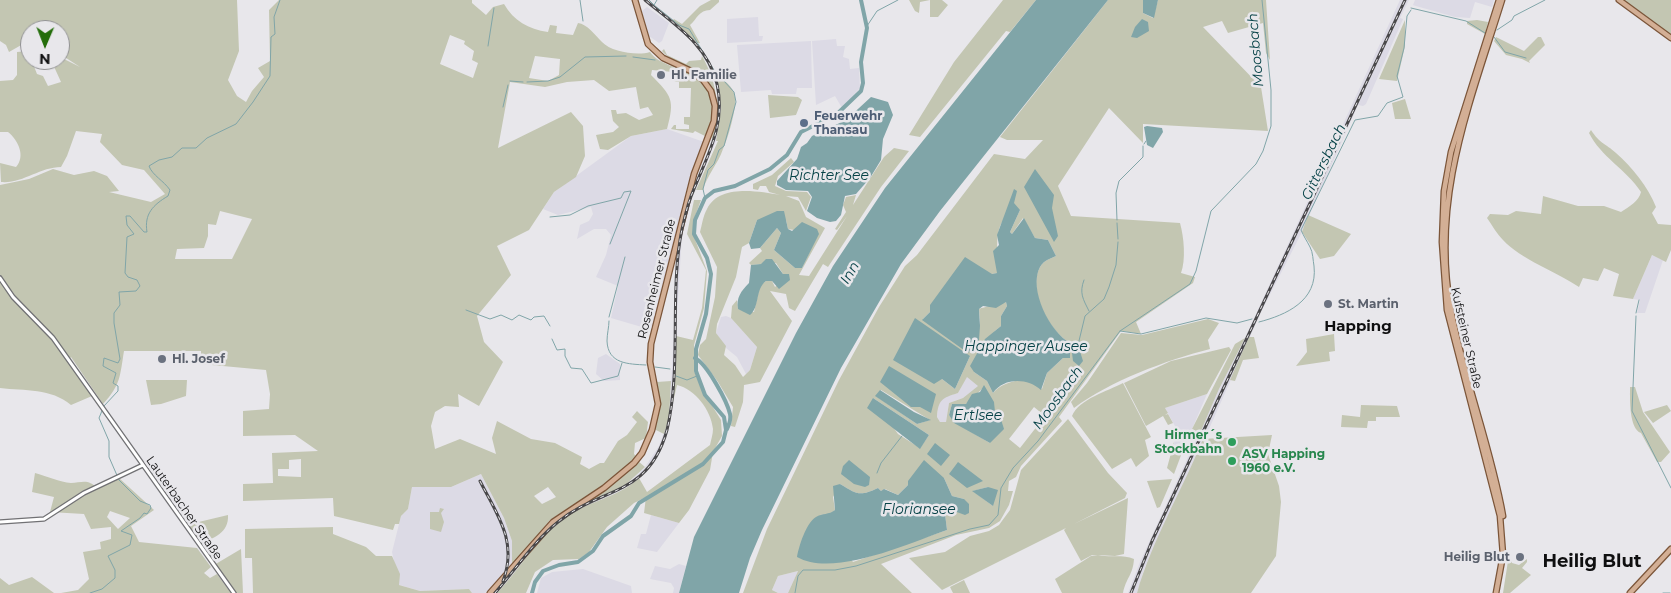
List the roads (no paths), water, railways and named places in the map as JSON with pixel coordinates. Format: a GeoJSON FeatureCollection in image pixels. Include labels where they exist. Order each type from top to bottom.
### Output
{"type":"FeatureCollection","features":[{"type":"Feature","properties":{"kind":"main road","name":"Rosenheimer Straße"},"geometry":{"type":"LineString","coordinates":[[490,593],[553,522],[604,488],[638,459],[655,420],[658,404],[650,362],[651,344],[694,174],[714,121],[715,106],[713,95],[703,80],[663,58],[648,44],[634,0]]}},
{"type":"Feature","properties":{"kind":"main road","name":"Kufsteiner Straße"},"geometry":{"type":"LineString","coordinates":[[1497,593],[1503,556],[1501,524],[1447,310],[1442,242],[1444,191],[1451,152],[1501,0]]}},
{"type":"Feature","properties":{"kind":"main road"},"geometry":{"type":"LineString","coordinates":[[1619,0],[1671,38]]}},
{"type":"Feature","properties":{"kind":"main road"},"geometry":{"type":"LineString","coordinates":[[1630,593],[1671,549]]}},
{"type":"Feature","properties":{"kind":"street","name":"Lauterbacher Straße"},"geometry":{"type":"LineString","coordinates":[[0,278],[13,297],[49,333],[234,593]]}},
{"type":"Feature","properties":{"kind":"street"},"geometry":{"type":"LineString","coordinates":[[0,522],[44,519],[69,501],[143,465]]}},
{"type":"Feature","properties":{"kind":"water","name":"Inn"},"geometry":{"type":"Polygon","coordinates":[[[1036,0],[1108,0],[940,211],[901,264],[841,368],[762,530],[750,558],[739,593],[679,593],[694,537],[796,333],[833,266],[885,188],[1036,0]]]}},
{"type":"Feature","properties":{"kind":"water"},"geometry":{"type":"Polygon","coordinates":[[[1143,0],[1158,0],[1154,18],[1143,13],[1143,0]]]}},
{"type":"Feature","properties":{"kind":"water"},"geometry":{"type":"Polygon","coordinates":[[[1142,19],[1148,22],[1149,31],[1137,38],[1131,37],[1135,27],[1142,19]]]}},
{"type":"Feature","properties":{"kind":"water","name":"Richter See"},"geometry":{"type":"Polygon","coordinates":[[[871,97],[888,102],[893,115],[883,139],[881,160],[870,178],[856,194],[845,196],[841,215],[836,221],[830,222],[817,218],[807,211],[812,197],[808,191],[786,190],[777,185],[777,181],[797,159],[801,147],[812,136],[846,120],[871,97]]]}},
{"type":"Feature","properties":{"kind":"water"},"geometry":{"type":"Polygon","coordinates":[[[1144,127],[1162,128],[1163,132],[1153,148],[1147,145],[1144,127]]]}},
{"type":"Feature","properties":{"kind":"water"},"geometry":{"type":"Polygon","coordinates":[[[1035,169],[1054,195],[1052,208],[1058,236],[1054,242],[1024,187],[1035,169]]]}},
{"type":"Feature","properties":{"kind":"water","name":"Happinger Ausee"},"geometry":{"type":"Polygon","coordinates":[[[1014,189],[1017,191],[1014,203],[1020,210],[1010,232],[1012,234],[1024,218],[1035,238],[1048,240],[1056,256],[1045,261],[1040,267],[1037,276],[1037,287],[1043,309],[1049,320],[1055,330],[1070,343],[1070,358],[1063,358],[1047,373],[1041,390],[1030,383],[1016,381],[1003,384],[993,393],[987,381],[974,372],[970,366],[985,339],[1001,326],[1001,316],[1007,306],[1006,302],[996,308],[983,306],[979,309],[979,340],[968,353],[922,320],[930,312],[930,305],[965,257],[992,274],[997,273],[993,251],[999,245],[997,235],[1014,189]]]}},
{"type":"Feature","properties":{"kind":"water"},"geometry":{"type":"Polygon","coordinates":[[[777,211],[784,211],[788,229],[792,231],[802,222],[817,229],[819,234],[802,268],[795,268],[774,250],[781,233],[777,228],[760,248],[751,249],[749,243],[757,220],[777,211]]]}},
{"type":"Feature","properties":{"kind":"water"},"geometry":{"type":"Polygon","coordinates":[[[766,259],[772,259],[783,274],[789,274],[790,280],[779,289],[772,281],[766,281],[760,289],[755,307],[750,315],[738,309],[738,298],[749,283],[751,265],[761,264],[766,259]]]}},
{"type":"Feature","properties":{"kind":"water"},"geometry":{"type":"Polygon","coordinates":[[[915,318],[970,356],[955,389],[942,379],[934,384],[893,360],[915,318]]]}},
{"type":"Feature","properties":{"kind":"water"},"geometry":{"type":"Polygon","coordinates":[[[1071,345],[1078,345],[1083,361],[1079,366],[1073,361],[1071,345]]]}},
{"type":"Feature","properties":{"kind":"water"},"geometry":{"type":"Polygon","coordinates":[[[889,366],[936,394],[931,413],[920,407],[911,407],[880,382],[889,366]]]}},
{"type":"Feature","properties":{"kind":"water","name":"Ertlsee"},"geometry":{"type":"Polygon","coordinates":[[[984,385],[994,402],[995,412],[999,413],[1004,429],[990,443],[954,423],[949,415],[952,404],[966,404],[972,394],[980,392],[984,385]]]}},
{"type":"Feature","properties":{"kind":"water"},"geometry":{"type":"Polygon","coordinates":[[[880,390],[914,412],[931,420],[917,424],[875,396],[880,390]]]}},
{"type":"Feature","properties":{"kind":"water"},"geometry":{"type":"Polygon","coordinates":[[[873,398],[929,435],[920,449],[867,408],[873,398]]]}},
{"type":"Feature","properties":{"kind":"water"},"geometry":{"type":"Polygon","coordinates":[[[935,443],[950,455],[941,466],[927,454],[935,443]]]}},
{"type":"Feature","properties":{"kind":"water"},"geometry":{"type":"Polygon","coordinates":[[[849,460],[870,477],[869,485],[865,487],[854,484],[841,474],[843,466],[849,460]]]}},
{"type":"Feature","properties":{"kind":"water","name":"Floriansee"},"geometry":{"type":"Polygon","coordinates":[[[924,460],[944,478],[952,496],[964,499],[969,504],[969,513],[965,515],[954,511],[945,514],[947,530],[893,550],[851,561],[812,562],[797,557],[799,547],[812,520],[835,510],[833,486],[840,484],[858,493],[866,493],[878,488],[881,491],[884,489],[898,495],[908,485],[908,481],[924,460]]]}},
{"type":"Feature","properties":{"kind":"water"},"geometry":{"type":"Polygon","coordinates":[[[958,462],[983,481],[967,488],[949,474],[958,462]]]}},
{"type":"Feature","properties":{"kind":"water"},"geometry":{"type":"Polygon","coordinates":[[[988,487],[998,490],[993,506],[972,491],[988,487]]]}},
{"type":"Feature","properties":{"kind":"waterway"},"geometry":{"type":"LineString","coordinates":[[90,593],[102,589],[115,578],[115,570],[108,556],[130,545],[132,535],[121,531],[144,513],[147,514],[151,508],[150,505],[140,501],[119,480],[109,457],[109,441],[99,418],[104,406],[118,391],[118,386],[113,383],[116,373],[103,366],[104,358],[118,363],[120,359],[114,323],[114,313],[120,305],[119,292],[136,291],[140,286],[137,280],[128,277],[125,273],[127,237],[134,234],[127,225],[126,216],[130,216],[144,232],[147,232],[148,215],[158,203],[168,196],[170,190],[149,166],[159,160],[172,157],[182,148],[196,148],[207,138],[236,124],[253,102],[270,76],[271,37],[275,34],[274,17],[280,0]]}},
{"type":"Feature","properties":{"kind":"waterway"},"geometry":{"type":"LineString","coordinates":[[580,0],[583,21]]}},
{"type":"Feature","properties":{"kind":"waterway"},"geometry":{"type":"LineString","coordinates":[[649,0],[654,5]]}},
{"type":"Feature","properties":{"kind":"waterway"},"geometry":{"type":"LineString","coordinates":[[657,0],[654,5],[679,25],[689,29],[714,70],[734,92],[736,102],[724,146],[719,150],[714,164],[708,170],[703,189],[705,198]]}},
{"type":"Feature","properties":{"kind":"waterway"},"geometry":{"type":"LineString","coordinates":[[532,593],[535,582],[543,571],[559,565],[578,562],[593,551],[603,536],[631,516],[639,503],[703,464],[723,442],[726,430],[724,417],[705,395],[696,371],[696,349],[706,314],[711,274],[707,258],[694,234],[695,220],[705,198],[714,191],[735,186],[770,169],[787,155],[801,132],[837,114],[861,91],[863,83],[861,62],[867,28],[861,0]]}},
{"type":"Feature","properties":{"kind":"waterway"},"geometry":{"type":"LineString","coordinates":[[867,26],[877,11],[898,0]]}},
{"type":"Feature","properties":{"kind":"waterway","name":"Moosbach"},"geometry":{"type":"LineString","coordinates":[[795,593],[798,576],[803,570],[835,570],[856,566],[970,529],[989,525],[998,515],[1001,488],[1013,468],[1038,441],[1120,331],[1190,284],[1196,271],[1211,211],[1256,164],[1263,151],[1271,126],[1271,90],[1262,0]]}},
{"type":"Feature","properties":{"kind":"waterway","name":"Gittersbach"},"geometry":{"type":"LineString","coordinates":[[1497,30],[1512,20],[1514,16],[1545,0]]}},
{"type":"Feature","properties":{"kind":"waterway"},"geometry":{"type":"LineString","coordinates":[[488,46],[494,8]]}},
{"type":"Feature","properties":{"kind":"waterway","name":"Gittersbach"},"geometry":{"type":"LineString","coordinates":[[1411,8],[1466,21],[1485,33]]}},
{"type":"Feature","properties":{"kind":"waterway","name":"Gittersbach"},"geometry":{"type":"LineString","coordinates":[[1259,322],[1289,310],[1298,304],[1311,289],[1314,278],[1312,254],[1301,230],[1355,120],[1378,116],[1387,103],[1403,97],[1397,76],[1404,48],[1407,16],[1411,10]]}},
{"type":"Feature","properties":{"kind":"waterway"},"geometry":{"type":"LineString","coordinates":[[1494,37],[1505,52],[1526,58]]}},
{"type":"Feature","properties":{"kind":"waterway"},"geometry":{"type":"LineString","coordinates":[[527,82],[548,81],[560,77],[585,57],[626,56]]}},
{"type":"Feature","properties":{"kind":"waterway"},"geometry":{"type":"LineString","coordinates":[[633,57],[655,60]]}},
{"type":"Feature","properties":{"kind":"waterway"},"geometry":{"type":"LineString","coordinates":[[510,81],[523,82]]}},
{"type":"Feature","properties":{"kind":"waterway"},"geometry":{"type":"LineString","coordinates":[[503,107],[508,85]]}},
{"type":"Feature","properties":{"kind":"waterway"},"geometry":{"type":"LineString","coordinates":[[1117,220],[1116,193],[1119,181],[1143,157],[1143,146]]}},
{"type":"Feature","properties":{"kind":"waterway"},"geometry":{"type":"LineString","coordinates":[[550,217],[570,215],[588,206],[621,198],[624,192],[631,191],[610,244]]}},
{"type":"Feature","properties":{"kind":"waterway"},"geometry":{"type":"LineString","coordinates":[[1117,223],[1118,239]]}},
{"type":"Feature","properties":{"kind":"waterway"},"geometry":{"type":"LineString","coordinates":[[1078,345],[1085,316],[1104,299],[1109,287],[1116,265],[1118,242]]}},
{"type":"Feature","properties":{"kind":"waterway"},"geometry":{"type":"LineString","coordinates":[[609,317],[625,257]]}},
{"type":"Feature","properties":{"kind":"waterway"},"geometry":{"type":"LineString","coordinates":[[1084,280],[1083,299],[1089,311]]}},
{"type":"Feature","properties":{"kind":"waterway"},"geometry":{"type":"LineString","coordinates":[[1636,313],[1639,300]]}},
{"type":"Feature","properties":{"kind":"waterway"},"geometry":{"type":"LineString","coordinates":[[466,310],[490,319],[501,315],[512,320],[519,315],[531,320],[534,317],[544,316],[550,326]]}},
{"type":"Feature","properties":{"kind":"waterway"},"geometry":{"type":"LineString","coordinates":[[1636,316],[1632,411],[1671,488]]}},
{"type":"Feature","properties":{"kind":"waterway","name":"Gittersbach"},"geometry":{"type":"LineString","coordinates":[[1120,331],[1141,334],[1206,318],[1237,323],[1252,319]]}},
{"type":"Feature","properties":{"kind":"waterway"},"geometry":{"type":"LineString","coordinates":[[609,321],[607,341],[611,354],[626,363],[646,365]]}},
{"type":"Feature","properties":{"kind":"waterway"},"geometry":{"type":"LineString","coordinates":[[552,339],[557,350],[565,349],[565,356],[571,368],[582,369],[591,383],[618,376],[622,363]]}},
{"type":"Feature","properties":{"kind":"waterway"},"geometry":{"type":"LineString","coordinates":[[695,358],[711,375],[725,401],[730,416],[727,429]]}},
{"type":"Feature","properties":{"kind":"waterway"},"geometry":{"type":"LineString","coordinates":[[655,367],[670,369]]}},
{"type":"Feature","properties":{"kind":"waterway"},"geometry":{"type":"LineString","coordinates":[[676,376],[687,380],[697,376]]}},
{"type":"Feature","properties":{"kind":"waterway"},"geometry":{"type":"LineString","coordinates":[[877,473],[881,463],[902,436]]}},
{"type":"Feature","properties":{"kind":"waterway"},"geometry":{"type":"LineString","coordinates":[[1663,593],[1670,593]]}},
{"type":"Feature","properties":{"kind":"railway"},"geometry":{"type":"LineString","coordinates":[[495,593],[533,547],[558,522],[590,502],[636,480],[648,468],[659,452],[667,430],[674,381],[678,253],[690,199],[714,138],[719,112],[719,99],[713,70],[698,47],[678,27],[645,0]]}},
{"type":"Feature","properties":{"kind":"railway"},"geometry":{"type":"LineString","coordinates":[[1131,593],[1152,541],[1405,0]]}},
{"type":"Feature","properties":{"kind":"railway"},"geometry":{"type":"LineString","coordinates":[[480,481],[499,517],[507,541],[507,567],[503,581]]}},
{"type":"Feature","properties":{"kind":"place","name":"Hl. Familie"},"geometry":{"type":"Point","coordinates":[661,75]}},
{"type":"Feature","properties":{"kind":"place","name":"Feuerwehr Thansau"},"geometry":{"type":"Point","coordinates":[804,123]}},
{"type":"Feature","properties":{"kind":"place","name":"St. Martin"},"geometry":{"type":"Point","coordinates":[1328,304]}},
{"type":"Feature","properties":{"kind":"place","name":"Hl. Josef"},"geometry":{"type":"Point","coordinates":[162,359]}},
{"type":"Feature","properties":{"kind":"place","name":"Hirmer´s Stockbahn"},"geometry":{"type":"Point","coordinates":[1232,442]}},
{"type":"Feature","properties":{"kind":"place","name":"ASV Happing 1960 e.V."},"geometry":{"type":"Point","coordinates":[1232,461]}},
{"type":"Feature","properties":{"kind":"place","name":"Heilig Blut"},"geometry":{"type":"Point","coordinates":[1520,557]}},
{"type":"Feature","properties":{"kind":"district","name":"Happing"},"geometry":{"type":"Point","coordinates":[1358,327]}},
{"type":"Feature","properties":{"kind":"district","name":"Heilig Blut"},"geometry":{"type":"Point","coordinates":[1592,562]}}]}
